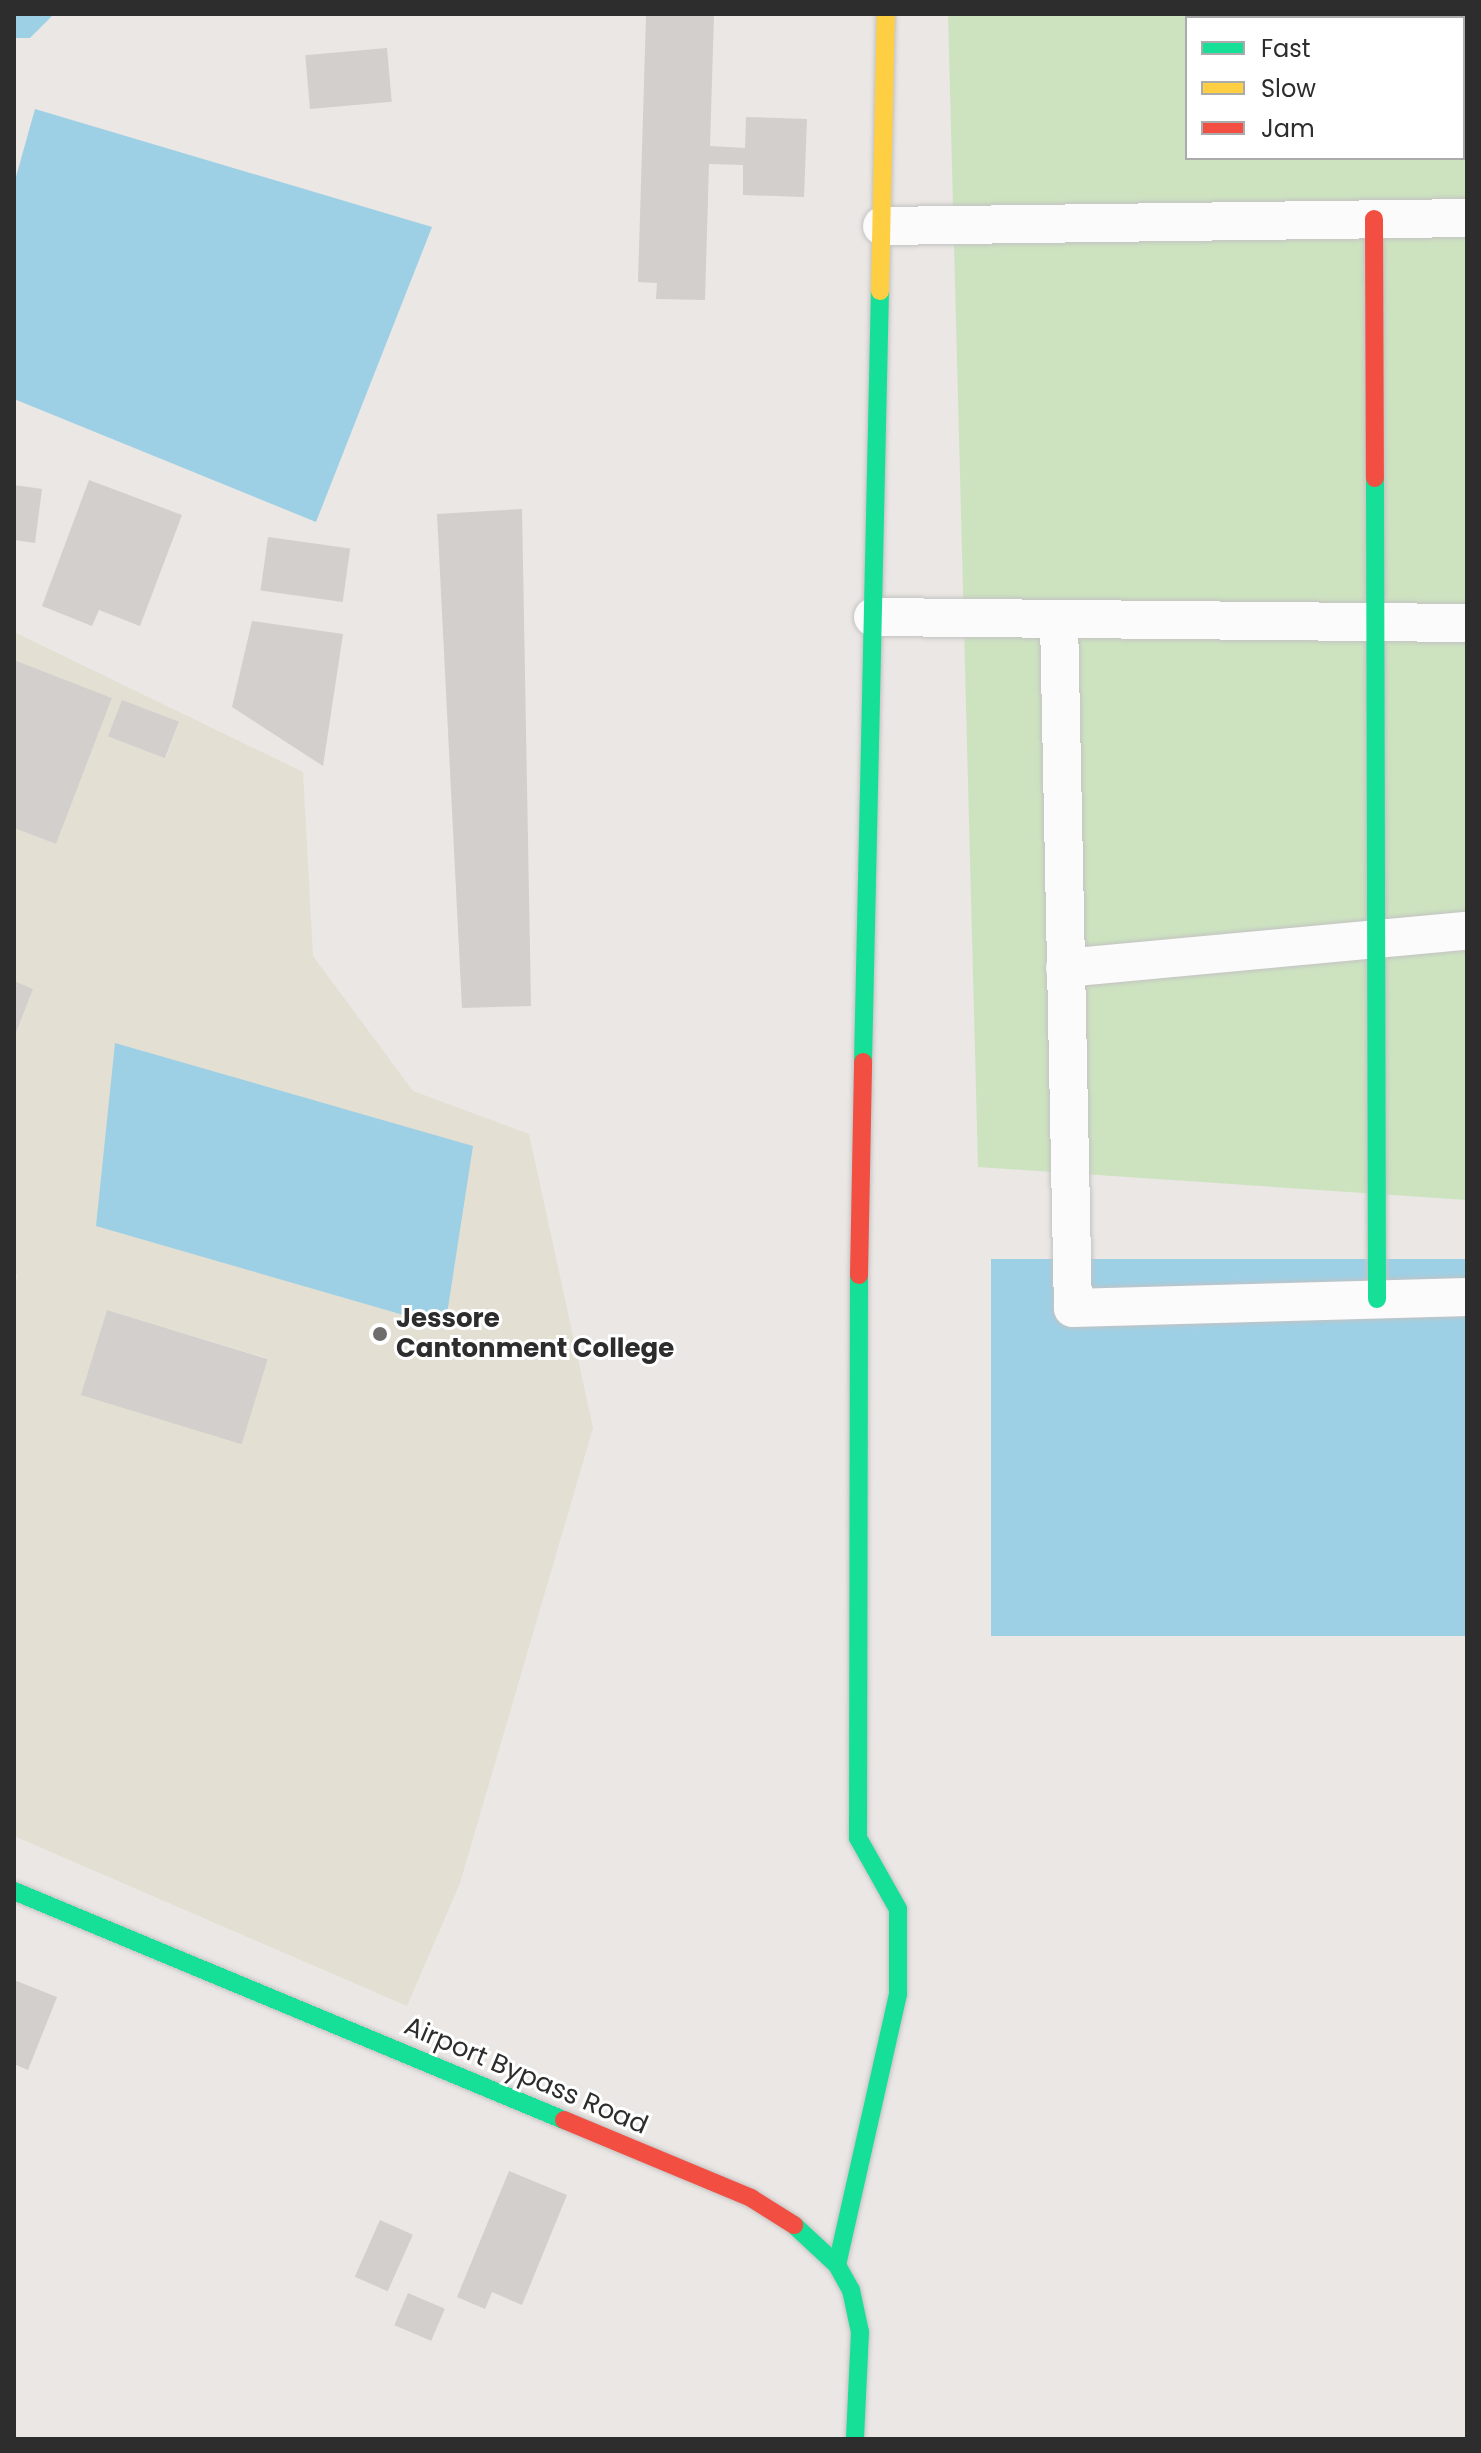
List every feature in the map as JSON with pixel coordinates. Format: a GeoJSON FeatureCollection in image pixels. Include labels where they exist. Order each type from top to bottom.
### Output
{"type":"FeatureCollection","features":[{"type":"Feature","properties":{"kind":"street"},"geometry":{"type":"LineString","coordinates":[[837,2265],[898,1994],[898,1909],[858,1838],[859,1270],[886,14]]}},
{"type":"Feature","properties":{"kind":"street"},"geometry":{"type":"LineString","coordinates":[[882,226],[1467,218]]}},
{"type":"Feature","properties":{"kind":"street"},"geometry":{"type":"LineString","coordinates":[[1374,219],[1377,1299]]}},
{"type":"Feature","properties":{"kind":"street"},"geometry":{"type":"LineString","coordinates":[[873,617],[1467,623]]}},
{"type":"Feature","properties":{"kind":"street"},"geometry":{"type":"LineString","coordinates":[[1059,619],[1073,1308],[1467,1297]]}},
{"type":"Feature","properties":{"kind":"street"},"geometry":{"type":"LineString","coordinates":[[1065,968],[1467,931]]}},
{"type":"Feature","properties":{"kind":"street","name":"Airport Bypass Road"},"geometry":{"type":"LineString","coordinates":[[14,1891],[751,2198],[806,2232],[837,2265],[851,2290],[860,2332],[855,2439]]}},
{"type":"Feature","properties":{"kind":"shaded area","name":"Jessore Cantonment College"},"geometry":{"type":"Polygon","coordinates":[[[14,632],[303,772],[313,956],[413,1091],[529,1134],[593,1428],[460,1883],[407,2006],[14,1836],[14,1287],[18,1275],[14,1273],[14,1039],[33,989],[14,981],[14,828],[56,844],[112,698],[14,660],[14,632]],[[122,701],[109,737],[166,758],[179,722],[122,701]],[[107,1310],[83,1394],[267,1358],[107,1310]]]}},
{"type":"Feature","properties":{"kind":"green space"},"geometry":{"type":"Polygon","coordinates":[[[948,14],[1467,14],[1467,1200],[978,1167],[948,14]]]}},
{"type":"Feature","properties":{"kind":"water"},"geometry":{"type":"Polygon","coordinates":[[[14,14],[54,14],[30,38],[14,38],[14,14]]]}},
{"type":"Feature","properties":{"kind":"water"},"geometry":{"type":"Polygon","coordinates":[[[35,109],[432,227],[316,522],[14,399],[14,184],[35,109]]]}},
{"type":"Feature","properties":{"kind":"water"},"geometry":{"type":"Polygon","coordinates":[[[115,1043],[473,1146],[445,1327],[96,1226],[115,1043]]]}},
{"type":"Feature","properties":{"kind":"water"},"geometry":{"type":"Polygon","coordinates":[[[991,1259],[1467,1259],[1467,1636],[991,1636],[991,1259]]]}},
{"type":"Feature","properties":{"kind":"building"},"geometry":{"type":"Polygon","coordinates":[[[714,14],[710,146],[745,148],[746,117],[807,119],[804,197],[743,195],[743,165],[709,164],[705,300],[656,299],[657,283],[638,282],[646,16],[714,14]]]}},
{"type":"Feature","properties":{"kind":"building"},"geometry":{"type":"Polygon","coordinates":[[[387,48],[392,102],[310,109],[305,55],[387,48]]]}},
{"type":"Feature","properties":{"kind":"building"},"geometry":{"type":"Polygon","coordinates":[[[89,480],[182,515],[140,626],[99,610],[92,626],[42,606],[89,480]]]}},
{"type":"Feature","properties":{"kind":"building"},"geometry":{"type":"Polygon","coordinates":[[[14,485],[42,489],[35,543],[14,540],[14,485]]]}},
{"type":"Feature","properties":{"kind":"building"},"geometry":{"type":"Polygon","coordinates":[[[522,509],[531,1006],[462,1008],[437,514],[522,509]]]}},
{"type":"Feature","properties":{"kind":"building"},"geometry":{"type":"Polygon","coordinates":[[[268,537],[350,549],[343,602],[260,590],[268,537]]]}},
{"type":"Feature","properties":{"kind":"building"},"geometry":{"type":"Polygon","coordinates":[[[252,621],[343,634],[323,766],[232,707],[252,621]]]}},
{"type":"Feature","properties":{"kind":"building"},"geometry":{"type":"Polygon","coordinates":[[[14,660],[112,698],[56,844],[14,828],[14,660]]]}},
{"type":"Feature","properties":{"kind":"building"},"geometry":{"type":"Polygon","coordinates":[[[122,700],[179,722],[165,758],[108,736],[122,700]]]}},
{"type":"Feature","properties":{"kind":"building"},"geometry":{"type":"Polygon","coordinates":[[[14,981],[33,989],[14,1038],[14,981]]]}},
{"type":"Feature","properties":{"kind":"building"},"geometry":{"type":"Polygon","coordinates":[[[107,1310],[268,1359],[242,1444],[81,1395],[107,1310]]]}},
{"type":"Feature","properties":{"kind":"building"},"geometry":{"type":"Polygon","coordinates":[[[14,1980],[57,1997],[28,2070],[14,2064],[14,1980]]]}},
{"type":"Feature","properties":{"kind":"building"},"geometry":{"type":"Polygon","coordinates":[[[509,2171],[567,2195],[522,2305],[492,2292],[485,2309],[457,2297],[509,2171]]]}},
{"type":"Feature","properties":{"kind":"building"},"geometry":{"type":"Polygon","coordinates":[[[380,2220],[413,2235],[388,2291],[355,2277],[380,2220]]]}},
{"type":"Feature","properties":{"kind":"building"},"geometry":{"type":"Polygon","coordinates":[[[408,2293],[445,2309],[431,2341],[394,2325],[408,2293]]]}},
{"type":"Feature","properties":{"kind":"traffic: fast"},"geometry":{"type":"LineString","coordinates":[[863,1062],[880,291]]}},
{"type":"Feature","properties":{"kind":"traffic: fast"},"geometry":{"type":"LineString","coordinates":[[1375,478],[1377,1299]]}},
{"type":"Feature","properties":{"kind":"traffic: fast"},"geometry":{"type":"LineString","coordinates":[[837,2265],[898,1994],[898,1909],[858,1838],[859,1275]]}},
{"type":"Feature","properties":{"kind":"traffic: fast"},"geometry":{"type":"LineString","coordinates":[[14,1891],[564,2120]]}},
{"type":"Feature","properties":{"kind":"traffic: fast"},"geometry":{"type":"LineString","coordinates":[[794,2225],[837,2265],[851,2290],[860,2332],[855,2439]]}},
{"type":"Feature","properties":{"kind":"traffic: slow"},"geometry":{"type":"LineString","coordinates":[[880,291],[886,14]]}},
{"type":"Feature","properties":{"kind":"traffic: jam"},"geometry":{"type":"LineString","coordinates":[[1374,219],[1375,478]]}},
{"type":"Feature","properties":{"kind":"traffic: jam"},"geometry":{"type":"LineString","coordinates":[[859,1275],[863,1062]]}},
{"type":"Feature","properties":{"kind":"traffic: jam"},"geometry":{"type":"LineString","coordinates":[[564,2120],[751,2198],[794,2225]]}},
{"type":"Feature","properties":{"kind":"place","name":"Jessore Cantonment College"},"geometry":{"type":"Point","coordinates":[380,1334]}}]}
